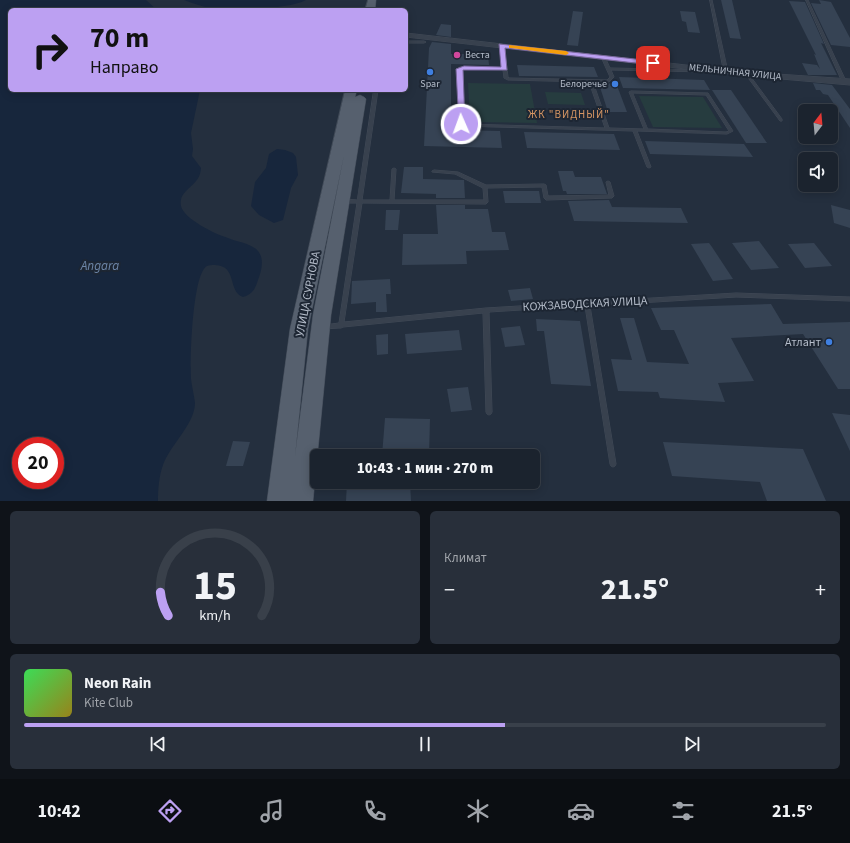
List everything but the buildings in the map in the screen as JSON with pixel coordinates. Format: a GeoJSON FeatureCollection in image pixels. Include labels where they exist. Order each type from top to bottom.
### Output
{"type":"FeatureCollection","features":[{"type":"Feature","properties":{"kind":"main road","name":"УЛИЦА СУРНОВА"},"geometry":{"type":"LineString","coordinates":[[279,501],[300,329],[351,92]]}},
{"type":"Feature","properties":{"kind":"main road","name":"УЛИЦА СУРНОВА"},"geometry":{"type":"LineString","coordinates":[[301,501],[320,328],[362,92]]}},
{"type":"Feature","properties":{"kind":"street","name":"МЕЛЬНИЧНАЯ УЛИЦА"},"geometry":{"type":"LineString","coordinates":[[408,35],[724,72],[847,82]]}},
{"type":"Feature","properties":{"kind":"lane"},"geometry":{"type":"LineString","coordinates":[[608,69],[724,72],[711,0]]}},
{"type":"Feature","properties":{"kind":"lane"},"geometry":{"type":"LineString","coordinates":[[807,0],[847,82]]}},
{"type":"Feature","properties":{"kind":"lane"},"geometry":{"type":"LineString","coordinates":[[408,42],[424,42]]}},
{"type":"Feature","properties":{"kind":"lane"},"geometry":{"type":"LineString","coordinates":[[502,45],[505,69],[508,79],[611,80],[612,77],[603,57]]}},
{"type":"Feature","properties":{"kind":"lane"},"geometry":{"type":"LineString","coordinates":[[505,69],[460,69],[462,125],[727,133],[731,131],[707,94],[631,92],[646,130]]}},
{"type":"Feature","properties":{"kind":"lane"},"geometry":{"type":"LineString","coordinates":[[747,74],[781,120]]}},
{"type":"Feature","properties":{"kind":"lane"},"geometry":{"type":"LineString","coordinates":[[591,81],[607,130]]}},
{"type":"Feature","properties":{"kind":"lane"},"geometry":{"type":"LineString","coordinates":[[341,326],[376,92]]}},
{"type":"Feature","properties":{"kind":"lane"},"geometry":{"type":"LineString","coordinates":[[634,130],[649,167]]}},
{"type":"Feature","properties":{"kind":"lane"},"geometry":{"type":"LineString","coordinates":[[392,201],[394,169]]}},
{"type":"Feature","properties":{"kind":"lane"},"geometry":{"type":"LineString","coordinates":[[434,172],[456,173],[485,187],[544,185],[546,198],[612,196],[608,182]]}},
{"type":"Feature","properties":{"kind":"lane"},"geometry":{"type":"LineString","coordinates":[[342,201],[486,202],[485,187]]}},
{"type":"Feature","properties":{"kind":"lane","name":"КОЖЗАВОДСКАЯ УЛИЦА"},"geometry":{"type":"LineString","coordinates":[[320,328],[486,310],[736,295],[850,299]]}},
{"type":"Feature","properties":{"kind":"lane"},"geometry":{"type":"LineString","coordinates":[[587,304],[613,464]]}},
{"type":"Feature","properties":{"kind":"lane"},"geometry":{"type":"LineString","coordinates":[[486,310],[489,412]]}},
{"type":"Feature","properties":{"kind":"green space"},"geometry":{"type":"Polygon","coordinates":[[[468,83],[530,84],[537,123],[470,122],[468,83]]]}},
{"type":"Feature","properties":{"kind":"green space"},"geometry":{"type":"Polygon","coordinates":[[[545,92],[581,93],[585,105],[548,104],[545,92]]]}},
{"type":"Feature","properties":{"kind":"green space"},"geometry":{"type":"Polygon","coordinates":[[[639,96],[703,97],[722,128],[653,127],[639,96]]]}},
{"type":"Feature","properties":{"kind":"water","name":"Angara"},"geometry":{"type":"Polygon","coordinates":[[[0,0],[146,0],[155,8],[8,8],[8,92],[200,92],[191,133],[193,149],[192,156],[201,168],[200,175],[183,195],[181,206],[183,211],[188,216],[208,230],[248,244],[255,248],[260,254],[262,266],[257,283],[251,293],[243,297],[235,290],[230,274],[222,266],[207,266],[202,272],[198,284],[193,319],[191,379],[195,403],[194,411],[187,427],[166,457],[159,483],[158,501],[0,501],[0,0]]]}},
{"type":"Feature","properties":{"kind":"water"},"geometry":{"type":"Polygon","coordinates":[[[184,0],[306,0],[286,6],[259,8],[214,8],[198,5],[184,0]]]}},
{"type":"Feature","properties":{"kind":"water"},"geometry":{"type":"Polygon","coordinates":[[[277,149],[293,153],[296,157],[298,175],[291,188],[283,220],[274,223],[259,215],[251,206],[255,182],[266,168],[269,154],[277,149]]]}},
{"type":"Feature","properties":{"kind":"slow traffic"},"geometry":{"type":"LineString","coordinates":[[511,47],[566,53]]}},
{"type":"Feature","properties":{"kind":"place","name":"Веста"},"geometry":{"type":"Point","coordinates":[457,55]}},
{"type":"Feature","properties":{"kind":"place","name":"Spar"},"geometry":{"type":"Point","coordinates":[430,72]}},
{"type":"Feature","properties":{"kind":"place","name":"Белоречье"},"geometry":{"type":"Point","coordinates":[615,84]}},
{"type":"Feature","properties":{"kind":"place","name":"Атлант"},"geometry":{"type":"Point","coordinates":[829,342]}},
{"type":"Feature","properties":{"kind":"district","name":"ЖК \"ВИДНЫЙ\""},"geometry":{"type":"Point","coordinates":[569,114]}},
{"type":"Feature","properties":{"kind":"route"},"geometry":{"type":"LineString","coordinates":[[461,124],[460,68],[505,69],[502,45],[653,63]]}}]}
